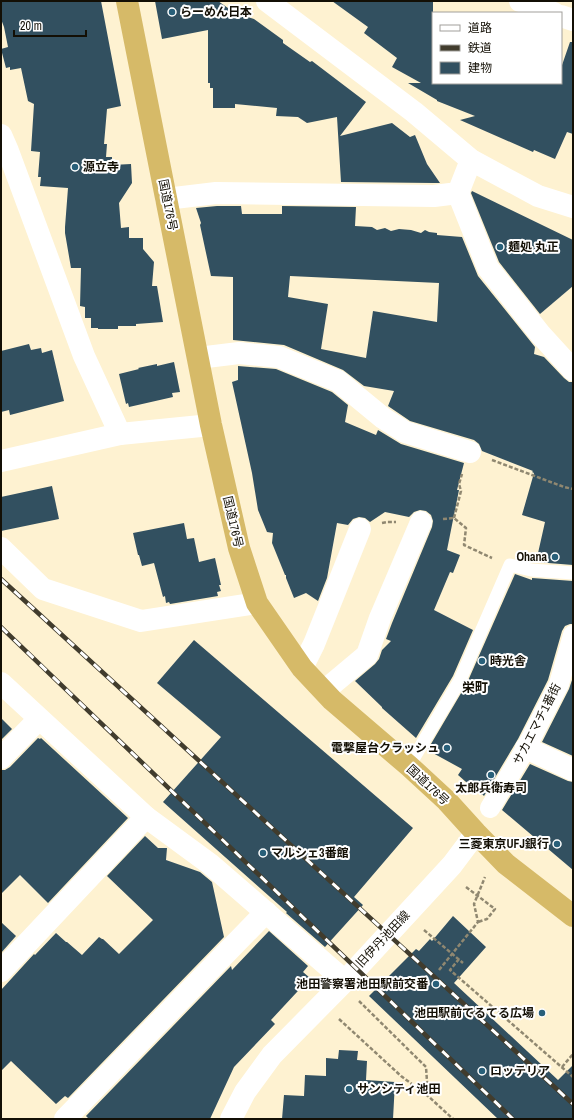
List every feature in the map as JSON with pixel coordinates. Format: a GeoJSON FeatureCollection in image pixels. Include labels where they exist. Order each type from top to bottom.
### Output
{"type":"FeatureCollection","features":[{"type":"Feature","properties":{"kind":"highway","name":"国道176号"},"geometry":{"type":"LineString","coordinates":[[127,1],[212,425],[239,548],[257,603],[302,668],[332,700],[409,766],[447,801],[506,864],[573,916]]}},
{"type":"Feature","properties":{"kind":"street"},"geometry":{"type":"LineString","coordinates":[[268,1],[414,112],[471,160],[538,196],[573,207]]}},
{"type":"Feature","properties":{"kind":"street"},"geometry":{"type":"LineString","coordinates":[[520,1],[551,12]]}},
{"type":"Feature","properties":{"kind":"street"},"geometry":{"type":"LineString","coordinates":[[562,16],[573,20]]}},
{"type":"Feature","properties":{"kind":"street"},"geometry":{"type":"LineString","coordinates":[[1,135],[84,356],[120,434]]}},
{"type":"Feature","properties":{"kind":"street"},"geometry":{"type":"LineString","coordinates":[[471,160],[458,193],[488,268],[541,335],[573,370]]}},
{"type":"Feature","properties":{"kind":"street"},"geometry":{"type":"LineString","coordinates":[[166,199],[216,193],[434,196],[458,193]]}},
{"type":"Feature","properties":{"kind":"street"},"geometry":{"type":"LineString","coordinates":[[198,358],[239,353],[279,357],[338,381],[382,418],[405,432],[470,452]]}},
{"type":"Feature","properties":{"kind":"street"},"geometry":{"type":"LineString","coordinates":[[1,461],[120,434],[212,425]]}},
{"type":"Feature","properties":{"kind":"street"},"geometry":{"type":"LineString","coordinates":[[324,691],[367,654],[380,618],[421,522]]}},
{"type":"Feature","properties":{"kind":"street"},"geometry":{"type":"LineString","coordinates":[[302,668],[314,644],[360,529]]}},
{"type":"Feature","properties":{"kind":"street"},"geometry":{"type":"LineString","coordinates":[[1,548],[43,589],[142,621],[257,603]]}},
{"type":"Feature","properties":{"kind":"street","name":"サカエマチ1番街"},"geometry":{"type":"LineString","coordinates":[[490,808],[526,748],[559,684],[573,635]]}},
{"type":"Feature","properties":{"kind":"street"},"geometry":{"type":"LineString","coordinates":[[1,683],[146,817],[210,864],[345,981]]}},
{"type":"Feature","properties":{"kind":"street"},"geometry":{"type":"LineString","coordinates":[[1,758],[38,718]]}},
{"type":"Feature","properties":{"kind":"street"},"geometry":{"type":"LineString","coordinates":[[526,748],[573,770]]}},
{"type":"Feature","properties":{"kind":"street"},"geometry":{"type":"LineString","coordinates":[[1,971],[146,817]]}},
{"type":"Feature","properties":{"kind":"street","name":"旧伊丹池田線"},"geometry":{"type":"LineString","coordinates":[[231,1119],[245,1092],[272,1055],[345,981],[452,865],[476,833]]}},
{"type":"Feature","properties":{"kind":"street"},"geometry":{"type":"LineString","coordinates":[[65,1119],[266,912]]}},
{"type":"Feature","properties":{"kind":"lane"},"geometry":{"type":"LineString","coordinates":[[409,766],[460,680],[510,565],[531,570],[573,573]]}},
{"type":"Feature","properties":{"kind":"path"},"geometry":{"type":"LineString","coordinates":[[454,518],[461,491],[459,484],[470,452],[573,489]]}},
{"type":"Feature","properties":{"kind":"path"},"geometry":{"type":"LineString","coordinates":[[478,922],[474,904],[486,875]]}},
{"type":"Feature","properties":{"kind":"path"},"geometry":{"type":"LineString","coordinates":[[439,970],[478,922],[487,919],[495,909],[466,887]]}},
{"type":"Feature","properties":{"kind":"path"},"geometry":{"type":"LineString","coordinates":[[424,930],[463,963]]}},
{"type":"Feature","properties":{"kind":"path"},"geometry":{"type":"LineString","coordinates":[[459,959],[450,970],[573,1077]]}},
{"type":"Feature","properties":{"kind":"path"},"geometry":{"type":"LineString","coordinates":[[358,1000],[426,1067],[428,1096]]}},
{"type":"Feature","properties":{"kind":"path"},"geometry":{"type":"LineString","coordinates":[[339,1018],[401,1076],[428,1096],[454,1119]]}},
{"type":"Feature","properties":{"kind":"path"},"geometry":{"type":"LineString","coordinates":[[562,1067],[573,1054]]}},
{"type":"Feature","properties":{"kind":"building"},"geometry":{"type":"Polygon","coordinates":[[[1,1],[101,1],[121,106],[107,109],[104,144],[107,144],[106,157],[112,157],[112,165],[131,164],[132,183],[119,203],[121,228],[129,227],[129,238],[143,238],[143,249],[154,262],[152,286],[157,286],[163,322],[136,324],[136,326],[118,326],[118,329],[98,329],[91,328],[91,318],[85,318],[85,307],[80,306],[81,268],[71,268],[65,233],[68,188],[40,186],[41,177],[38,177],[40,152],[31,151],[34,104],[28,101],[21,68],[10,70],[10,67],[6,68],[1,49],[8,47],[1,19],[1,1]]]}},
{"type":"Feature","properties":{"kind":"building"},"geometry":{"type":"Polygon","coordinates":[[[155,1],[218,1],[235,13],[254,19],[283,40],[283,43],[310,62],[312,61],[366,102],[340,136],[392,123],[410,137],[415,135],[427,164],[440,183],[341,182],[337,117],[307,123],[298,117],[276,116],[277,108],[235,104],[235,108],[213,108],[213,88],[210,88],[210,83],[208,83],[208,30],[162,39],[155,1]]]}},
{"type":"Feature","properties":{"kind":"building"},"geometry":{"type":"Polygon","coordinates":[[[332,1],[433,1],[432,84],[562,84],[562,65],[570,42],[573,42],[573,134],[567,132],[555,159],[534,150],[533,152],[460,120],[475,116],[437,101],[408,83],[421,83],[392,67],[397,58],[364,33],[368,27],[332,1]]]}},
{"type":"Feature","properties":{"kind":"building"},"geometry":{"type":"Polygon","coordinates":[[[472,191],[573,240],[573,286],[540,314],[499,262],[471,193],[472,191]]]}},
{"type":"Feature","properties":{"kind":"building"},"geometry":{"type":"Polygon","coordinates":[[[241,206],[242,214],[282,214],[282,206],[356,207],[355,226],[372,227],[377,230],[385,228],[391,231],[399,229],[411,230],[421,233],[425,230],[437,233],[437,235],[462,237],[478,276],[535,347],[534,354],[544,357],[564,378],[569,382],[573,382],[573,565],[536,562],[545,522],[522,515],[534,473],[532,472],[533,471],[482,451],[479,444],[474,440],[410,421],[388,406],[394,391],[364,386],[343,370],[284,345],[233,340],[233,277],[211,276],[200,225],[201,223],[196,208],[241,206]],[[290,276],[288,297],[328,304],[321,349],[366,358],[373,311],[437,322],[439,283],[290,276]]]}},
{"type":"Feature","properties":{"kind":"building"},"geometry":{"type":"Polygon","coordinates":[[[29,344],[31,350],[41,348],[42,353],[52,350],[64,401],[10,415],[9,410],[1,412],[1,351],[29,344]]]}},
{"type":"Feature","properties":{"kind":"building"},"geometry":{"type":"Polygon","coordinates":[[[174,362],[180,392],[172,393],[173,397],[129,407],[128,403],[126,404],[119,374],[139,369],[138,368],[174,362]]]}},
{"type":"Feature","properties":{"kind":"building"},"geometry":{"type":"Polygon","coordinates":[[[238,366],[276,369],[332,392],[348,405],[345,422],[376,435],[378,430],[401,444],[464,463],[457,490],[459,490],[447,550],[460,555],[453,573],[450,572],[434,610],[473,630],[453,676],[416,738],[382,708],[355,681],[375,664],[379,659],[382,650],[391,641],[386,639],[432,527],[433,521],[431,515],[426,511],[420,510],[414,512],[409,517],[385,512],[370,522],[365,518],[359,517],[353,519],[348,525],[337,523],[327,578],[318,601],[306,593],[294,598],[272,543],[273,533],[267,532],[258,510],[252,473],[232,382],[238,380],[238,366]]]}},
{"type":"Feature","properties":{"kind":"building"},"geometry":{"type":"Polygon","coordinates":[[[52,486],[59,519],[1,531],[1,497],[52,486]]]}},
{"type":"Feature","properties":{"kind":"building"},"geometry":{"type":"Polygon","coordinates":[[[184,523],[187,539],[194,538],[199,562],[215,558],[221,591],[217,592],[218,596],[170,604],[169,602],[166,603],[165,596],[163,597],[154,563],[142,566],[133,533],[184,523]]]}},
{"type":"Feature","properties":{"kind":"building"},"geometry":{"type":"Polygon","coordinates":[[[515,574],[532,580],[532,578],[573,581],[573,624],[565,626],[562,631],[548,680],[518,739],[484,796],[458,775],[462,769],[428,749],[467,683],[515,574]]]}},
{"type":"Feature","properties":{"kind":"building"},"geometry":{"type":"Polygon","coordinates":[[[194,640],[413,828],[354,897],[363,905],[325,947],[163,802],[221,737],[157,683],[194,640]]]}},
{"type":"Feature","properties":{"kind":"building"},"geometry":{"type":"Polygon","coordinates":[[[573,677],[573,756],[542,742],[569,689],[573,677]]]}},
{"type":"Feature","properties":{"kind":"building"},"geometry":{"type":"Polygon","coordinates":[[[1,718],[12,729],[1,740],[1,718]]]}},
{"type":"Feature","properties":{"kind":"building"},"geometry":{"type":"Polygon","coordinates":[[[38,738],[41,738],[128,818],[48,903],[20,875],[1,894],[1,770],[5,770],[10,767],[38,738]]]}},
{"type":"Feature","properties":{"kind":"building","name":"三菱東京UFJ銀行"},"geometry":{"type":"Polygon","coordinates":[[[530,764],[573,782],[573,870],[502,810],[530,764]]]}},
{"type":"Feature","properties":{"kind":"building"},"geometry":{"type":"Polygon","coordinates":[[[145,836],[158,848],[167,848],[166,860],[200,872],[212,882],[224,937],[68,1098],[65,1096],[56,1104],[11,1061],[1,1071],[1,990],[34,954],[35,955],[56,933],[82,955],[99,937],[119,954],[153,920],[107,876],[145,836]]]}},
{"type":"Feature","properties":{"kind":"building"},"geometry":{"type":"Polygon","coordinates":[[[453,916],[486,947],[454,983],[558,1080],[573,1065],[573,1119],[498,1119],[369,996],[416,949],[419,951],[430,939],[432,941],[453,916]]]}},
{"type":"Feature","properties":{"kind":"building"},"geometry":{"type":"Polygon","coordinates":[[[1,922],[16,936],[1,953],[1,922]]]}},
{"type":"Feature","properties":{"kind":"building"},"geometry":{"type":"Polygon","coordinates":[[[269,931],[308,966],[303,972],[310,978],[271,1020],[275,1024],[234,1067],[210,1119],[89,1119],[86,1116],[231,966],[232,970],[269,931]]]}},
{"type":"Feature","properties":{"kind":"building","name":"サンシティ池田"},"geometry":{"type":"Polygon","coordinates":[[[339,1050],[358,1051],[357,1060],[367,1061],[366,1080],[395,1082],[393,1119],[282,1119],[284,1095],[304,1096],[305,1075],[326,1076],[326,1058],[338,1059],[339,1050]]]}},
{"type":"Feature","properties":{"kind":"railway"},"geometry":{"type":"LineString","coordinates":[[1,579],[573,1104]]}},
{"type":"Feature","properties":{"kind":"railway"},"geometry":{"type":"LineString","coordinates":[[1,627],[513,1119]]}},
{"type":"Feature","properties":{"kind":"place","name":"らーめん日本"},"geometry":{"type":"Point","coordinates":[172,12]}},
{"type":"Feature","properties":{"kind":"place","name":"源立寺"},"geometry":{"type":"Point","coordinates":[75,167]}},
{"type":"Feature","properties":{"kind":"place","name":"麺処 丸正"},"geometry":{"type":"Point","coordinates":[500,247]}},
{"type":"Feature","properties":{"kind":"place","name":"Ohana"},"geometry":{"type":"Point","coordinates":[555,557]}},
{"type":"Feature","properties":{"kind":"place","name":"時光舎"},"geometry":{"type":"Point","coordinates":[482,661]}},
{"type":"Feature","properties":{"kind":"place","name":"電撃屋台クラッシュ"},"geometry":{"type":"Point","coordinates":[447,748]}},
{"type":"Feature","properties":{"kind":"place","name":"太郎兵衛寿司"},"geometry":{"type":"Point","coordinates":[491,775]}},
{"type":"Feature","properties":{"kind":"place","name":"三菱東京UFJ銀行"},"geometry":{"type":"Point","coordinates":[557,844]}},
{"type":"Feature","properties":{"kind":"place","name":"マルシェ3番館"},"geometry":{"type":"Point","coordinates":[263,853]}},
{"type":"Feature","properties":{"kind":"place","name":"池田警察署池田駅前交番"},"geometry":{"type":"Point","coordinates":[436,984]}},
{"type":"Feature","properties":{"kind":"place","name":"池田駅前てるてる広場"},"geometry":{"type":"Point","coordinates":[542,1013]}},
{"type":"Feature","properties":{"kind":"place","name":"ロッテリア"},"geometry":{"type":"Point","coordinates":[482,1071]}},
{"type":"Feature","properties":{"kind":"place","name":"サンシティ池田"},"geometry":{"type":"Point","coordinates":[349,1089]}},
{"type":"Feature","properties":{"kind":"district","name":"栄町"},"geometry":{"type":"Point","coordinates":[475,687]}}]}
